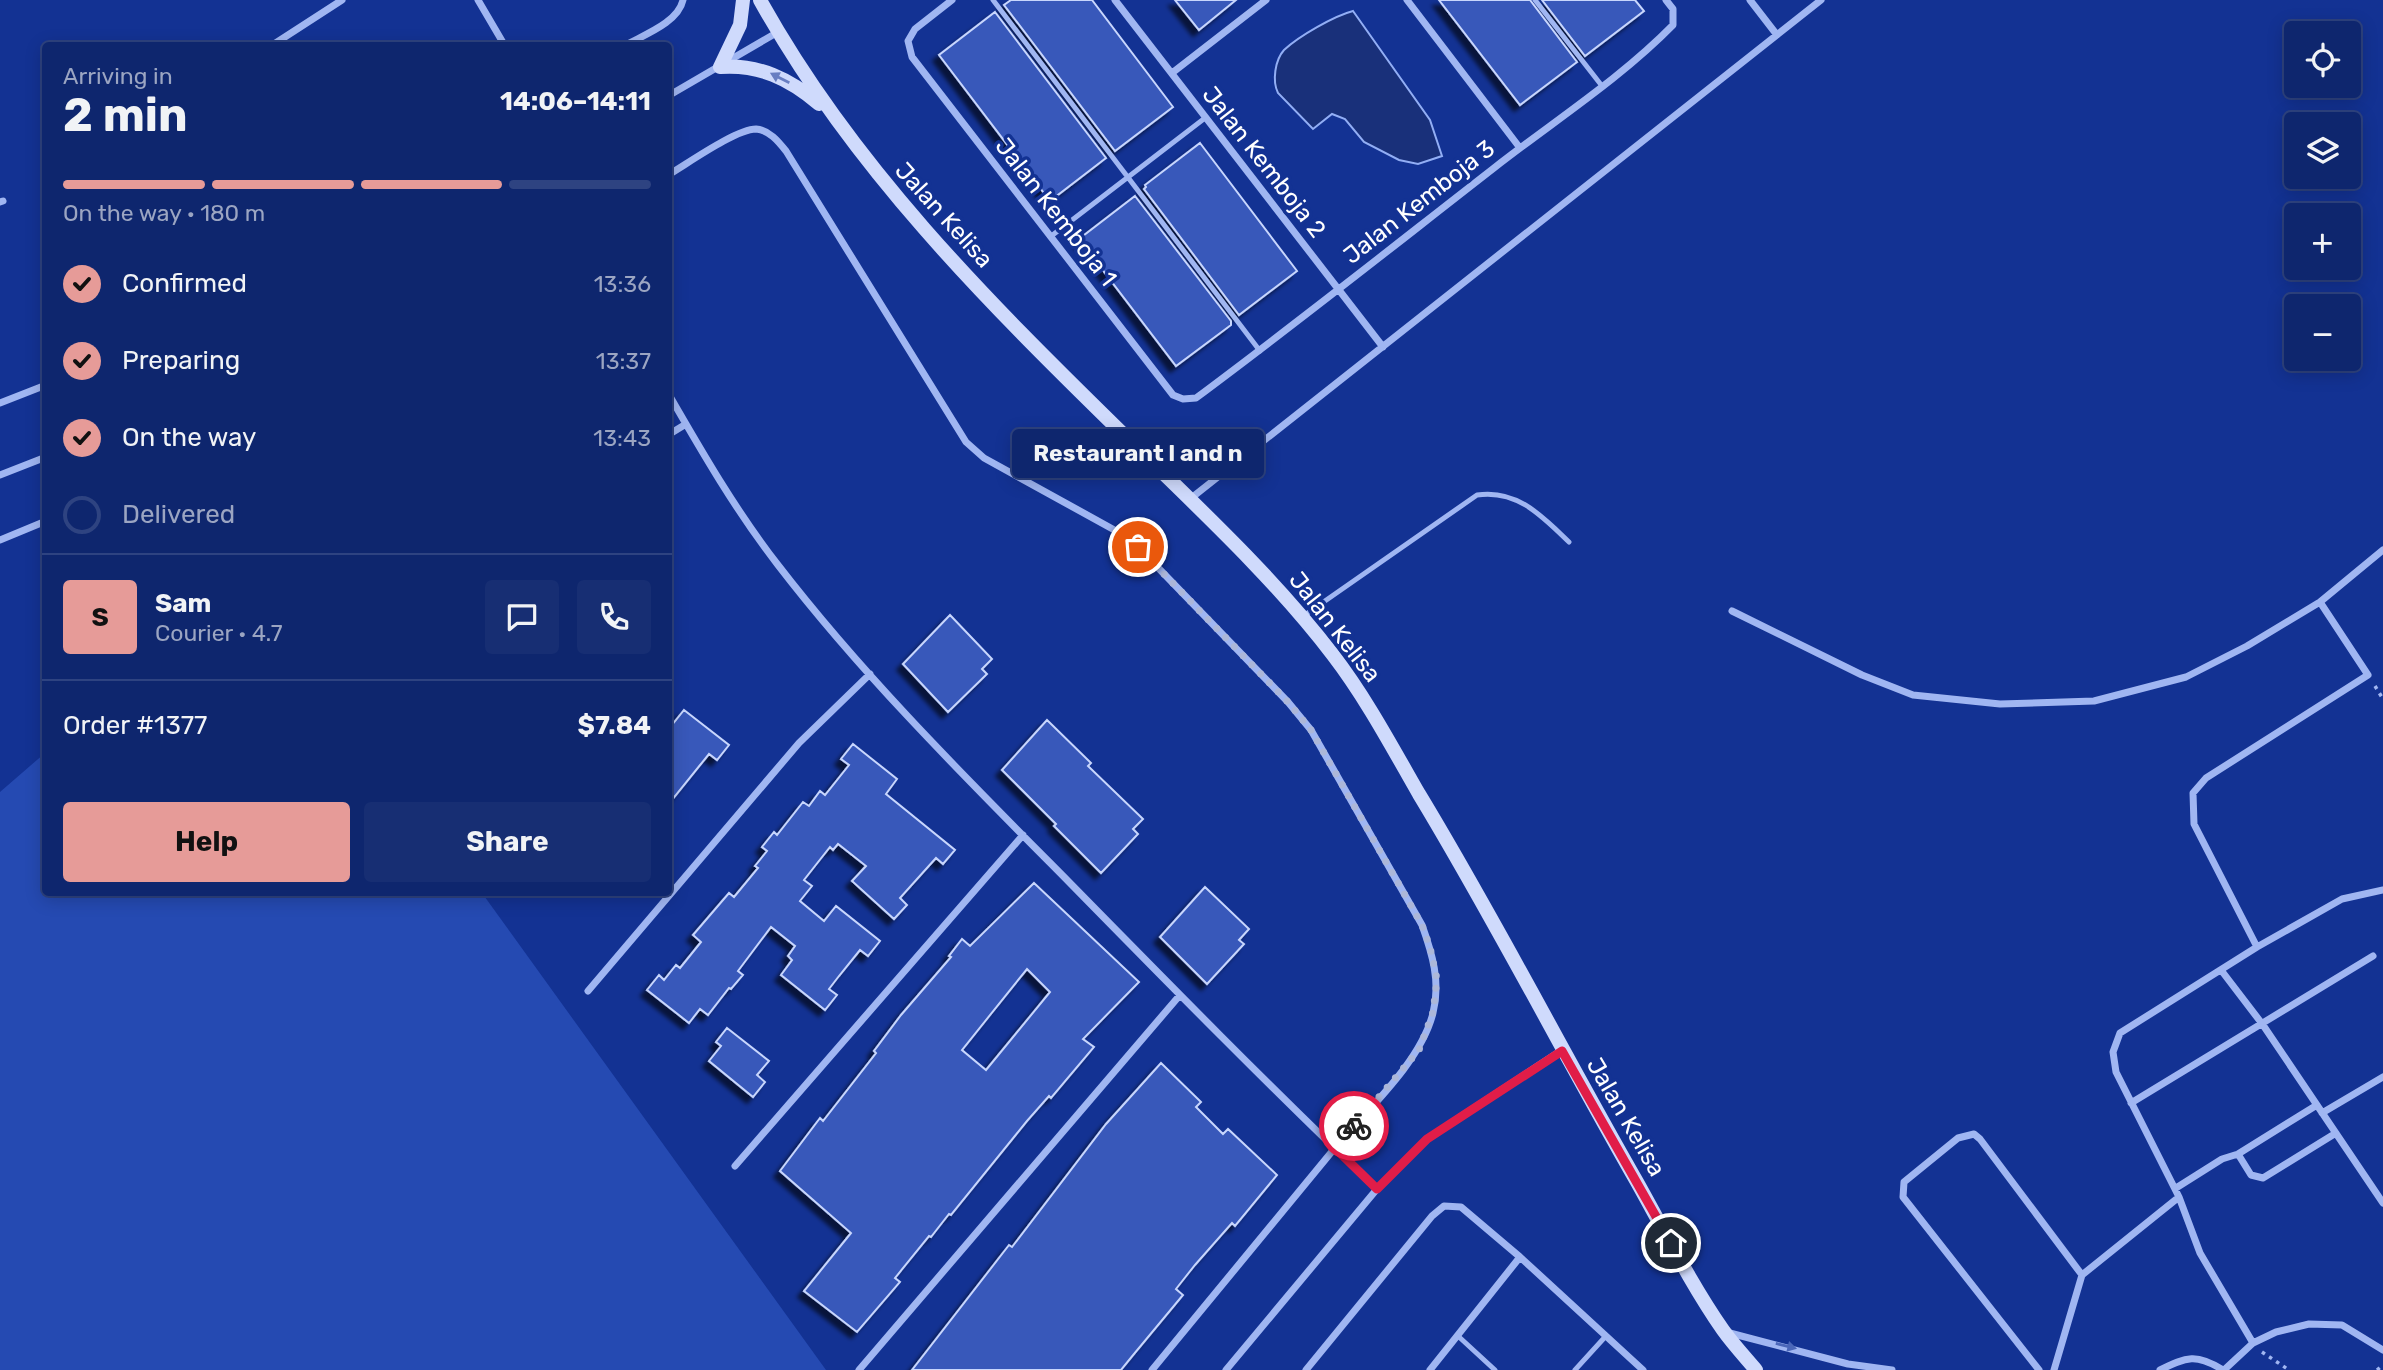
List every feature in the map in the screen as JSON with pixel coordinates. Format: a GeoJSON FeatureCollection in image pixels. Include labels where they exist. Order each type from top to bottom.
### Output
{"type":"FeatureCollection","features":[{"type":"Feature","properties":{"kind":"main road"},"geometry":{"type":"LineString","coordinates":[[720,67],[740,24],[743,0]]}},
{"type":"Feature","properties":{"kind":"main road","name":"Jalan Kelisa"},"geometry":{"type":"LineString","coordinates":[[760,0],[830,113],[884,184],[930,237],[1077,390],[1255,565],[1302,617],[1353,682],[1442,832],[1562,1051],[1723,1331],[1756,1370]]}},
{"type":"Feature","properties":{"kind":"main road"},"geometry":{"type":"LineString","coordinates":[[720,67],[736,65],[776,74],[804,91],[830,113]]}},
{"type":"Feature","properties":{"kind":"street"},"geometry":{"type":"LineString","coordinates":[[277,42],[342,0]]}},
{"type":"Feature","properties":{"kind":"street"},"geometry":{"type":"LineString","coordinates":[[478,0],[503,42]]}},
{"type":"Feature","properties":{"kind":"street"},"geometry":{"type":"LineString","coordinates":[[631,42],[671,18],[683,0]]}},
{"type":"Feature","properties":{"kind":"street","name":"Jalan Kemboja 1"},"geometry":{"type":"LineString","coordinates":[[953,0],[915,29],[908,41],[912,57],[1173,394],[1183,399]]}},
{"type":"Feature","properties":{"kind":"street","name":"Jalan Kemboja 2"},"geometry":{"type":"LineString","coordinates":[[1115,0],[1382,347]]}},
{"type":"Feature","properties":{"kind":"street"},"geometry":{"type":"LineString","coordinates":[[1172,73],[1266,0]]}},
{"type":"Feature","properties":{"kind":"street"},"geometry":{"type":"LineString","coordinates":[[1407,0],[1520,148]]}},
{"type":"Feature","properties":{"kind":"street","name":"Jalan Kemboja 3"},"geometry":{"type":"LineString","coordinates":[[1183,399],[1196,398],[1260,351],[1602,86],[1673,25],[1673,9],[1666,0]]}},
{"type":"Feature","properties":{"kind":"street"},"geometry":{"type":"LineString","coordinates":[[1749,0],[1777,35]]}},
{"type":"Feature","properties":{"kind":"street"},"geometry":{"type":"LineString","coordinates":[[1190,500],[1821,0]]}},
{"type":"Feature","properties":{"kind":"street"},"geometry":{"type":"LineString","coordinates":[[672,94],[778,32]]}},
{"type":"Feature","properties":{"kind":"street"},"geometry":{"type":"LineString","coordinates":[[672,173],[741,132],[757,129],[772,135],[786,151],[875,298],[974,452],[1118,532],[1138,547],[1288,702],[1311,730],[1422,925],[1437,979],[1433,1012],[1419,1050],[1152,1370]]}},
{"type":"Feature","properties":{"kind":"street"},"geometry":{"type":"LineString","coordinates":[[0,403],[42,387]]}},
{"type":"Feature","properties":{"kind":"street"},"geometry":{"type":"LineString","coordinates":[[672,400],[734,504],[777,564],[870,674],[1180,995],[1377,1189]]}},
{"type":"Feature","properties":{"kind":"street"},"geometry":{"type":"LineString","coordinates":[[672,433],[686,424]]}},
{"type":"Feature","properties":{"kind":"street"},"geometry":{"type":"LineString","coordinates":[[0,475],[42,459]]}},
{"type":"Feature","properties":{"kind":"street"},"geometry":{"type":"LineString","coordinates":[[0,540],[42,524]]}},
{"type":"Feature","properties":{"kind":"street"},"geometry":{"type":"LineString","coordinates":[[1732,611],[1862,675],[1913,695],[2000,704],[2094,701],[2186,677],[2247,646],[2320,602],[2383,551]]}},
{"type":"Feature","properties":{"kind":"street"},"geometry":{"type":"LineString","coordinates":[[2257,947],[2194,824],[2193,793],[2206,778],[2368,675],[2320,602]]}},
{"type":"Feature","properties":{"kind":"street"},"geometry":{"type":"LineString","coordinates":[[672,892],[799,743],[870,674]]}},
{"type":"Feature","properties":{"kind":"street"},"geometry":{"type":"LineString","coordinates":[[735,1166],[1023,835]]}},
{"type":"Feature","properties":{"kind":"street"},"geometry":{"type":"LineString","coordinates":[[2253,1343],[2200,1253],[2176,1188],[2116,1072],[2112,1059],[2115,1044],[2120,1033],[2137,1020],[2257,947],[2342,899],[2383,890]]}},
{"type":"Feature","properties":{"kind":"street"},"geometry":{"type":"LineString","coordinates":[[588,990],[668,896]]}},
{"type":"Feature","properties":{"kind":"street"},"geometry":{"type":"LineString","coordinates":[[2131,1103],[2373,956]]}},
{"type":"Feature","properties":{"kind":"street"},"geometry":{"type":"LineString","coordinates":[[2221,970],[2263,1025],[2383,1203]]}},
{"type":"Feature","properties":{"kind":"street"},"geometry":{"type":"LineString","coordinates":[[859,1370],[1180,995]]}},
{"type":"Feature","properties":{"kind":"street"},"geometry":{"type":"LineString","coordinates":[[1226,1370],[1377,1189],[1427,1139],[1562,1051]]}},
{"type":"Feature","properties":{"kind":"street"},"geometry":{"type":"LineString","coordinates":[[2322,1113],[2383,1077]]}},
{"type":"Feature","properties":{"kind":"street"},"geometry":{"type":"LineString","coordinates":[[2176,1188],[2222,1159],[2238,1154],[2317,1105]]}},
{"type":"Feature","properties":{"kind":"street"},"geometry":{"type":"LineString","coordinates":[[2238,1154],[2251,1175],[2263,1178],[2336,1133]]}},
{"type":"Feature","properties":{"kind":"street"},"geometry":{"type":"LineString","coordinates":[[2039,1370],[1903,1197],[1904,1182],[1958,1139],[1974,1134],[2082,1275]]}},
{"type":"Feature","properties":{"kind":"street"},"geometry":{"type":"LineString","coordinates":[[2054,1370],[2082,1275],[2179,1197]]}},
{"type":"Feature","properties":{"kind":"street"},"geometry":{"type":"LineString","coordinates":[[1306,1370],[1432,1216],[1444,1206],[1461,1207],[1520,1257],[1643,1370]]}},
{"type":"Feature","properties":{"kind":"street"},"geometry":{"type":"LineString","coordinates":[[1430,1370],[1520,1257]]}},
{"type":"Feature","properties":{"kind":"street"},"geometry":{"type":"LineString","coordinates":[[2160,1370],[2194,1357],[2209,1361],[2223,1370],[2253,1343],[2292,1326],[2331,1323],[2352,1329],[2383,1350]]}},
{"type":"Feature","properties":{"kind":"street"},"geometry":{"type":"LineString","coordinates":[[1723,1331],[1846,1367],[1892,1370]]}},
{"type":"Feature","properties":{"kind":"lane"},"geometry":{"type":"LineString","coordinates":[[993,0],[1260,351]]}},
{"type":"Feature","properties":{"kind":"lane"},"geometry":{"type":"LineString","coordinates":[[1535,0],[1602,86]]}},
{"type":"Feature","properties":{"kind":"lane"},"geometry":{"type":"LineString","coordinates":[[1050,237],[1205,118]]}},
{"type":"Feature","properties":{"kind":"lane"},"geometry":{"type":"LineString","coordinates":[[1302,617],[1477,495],[1501,494],[1515,499],[1542,517],[1569,542]]}},
{"type":"Feature","properties":{"kind":"lane"},"geometry":{"type":"LineString","coordinates":[[1458,1336],[1495,1370]]}},
{"type":"Feature","properties":{"kind":"lane"},"geometry":{"type":"LineString","coordinates":[[1575,1370],[1605,1337]]}},
{"type":"Feature","properties":{"kind":"path"},"geometry":{"type":"LineString","coordinates":[[2253,1343],[2277,1364],[2289,1370]]}},
{"type":"Feature","properties":{"kind":"path"},"geometry":{"type":"LineString","coordinates":[[2378,1370],[2383,1366]]}},
{"type":"Feature","properties":{"kind":"shaded area"},"geometry":{"type":"Polygon","coordinates":[[[1353,11],[1430,120],[1442,156],[1418,164],[1399,160],[1364,142],[1345,119],[1332,114],[1313,129],[1278,93],[1275,71],[1284,50],[1317,27],[1353,11]]]}},
{"type":"Feature","properties":{"kind":"shaded area"},"geometry":{"type":"Polygon","coordinates":[[[42,756],[42,896],[484,896],[826,1370],[0,1370],[0,792],[42,756]]]}},
{"type":"Feature","properties":{"kind":"building"},"geometry":{"type":"Polygon","coordinates":[[[1011,0],[1092,0],[1173,107],[1115,151],[1004,5],[1011,0]]]}},
{"type":"Feature","properties":{"kind":"building"},"geometry":{"type":"Polygon","coordinates":[[[1175,0],[1236,0],[1199,30],[1175,0]]]}},
{"type":"Feature","properties":{"kind":"building"},"geometry":{"type":"Polygon","coordinates":[[[1439,0],[1530,0],[1577,62],[1520,105],[1439,0]]]}},
{"type":"Feature","properties":{"kind":"building"},"geometry":{"type":"Polygon","coordinates":[[[1542,0],[1635,0],[1644,11],[1585,56],[1542,0]]]}},
{"type":"Feature","properties":{"kind":"building"},"geometry":{"type":"Polygon","coordinates":[[[995,12],[1106,158],[1050,201],[939,55],[995,12]]]}},
{"type":"Feature","properties":{"kind":"building"},"geometry":{"type":"Polygon","coordinates":[[[1200,143],[1297,271],[1239,315],[1144,189],[1145,185],[1200,143]]]}},
{"type":"Feature","properties":{"kind":"building"},"geometry":{"type":"Polygon","coordinates":[[[1135,196],[1231,321],[1231,325],[1176,366],[1079,239],[1135,196]]]}},
{"type":"Feature","properties":{"kind":"building"},"geometry":{"type":"Polygon","coordinates":[[[950,615],[992,659],[982,669],[987,674],[948,712],[903,664],[950,615]]]}},
{"type":"Feature","properties":{"kind":"building"},"geometry":{"type":"Polygon","coordinates":[[[684,710],[729,745],[717,760],[709,754],[672,800],[672,725],[684,710]]]}},
{"type":"Feature","properties":{"kind":"building"},"geometry":{"type":"Polygon","coordinates":[[[1047,720],[1091,763],[1088,766],[1143,819],[1133,829],[1138,834],[1101,873],[1002,770],[1047,720]]]}},
{"type":"Feature","properties":{"kind":"building"},"geometry":{"type":"Polygon","coordinates":[[[853,744],[897,779],[886,794],[955,850],[943,864],[936,858],[900,898],[907,905],[894,919],[852,881],[866,866],[838,844],[833,850],[830,847],[804,880],[812,886],[800,901],[824,921],[836,906],[880,941],[868,956],[860,950],[839,976],[829,989],[837,995],[825,1010],[781,975],[792,960],[788,956],[795,946],[771,927],[738,971],[743,975],[708,1015],[700,1009],[689,1023],[647,990],[659,975],[664,980],[676,965],[680,968],[701,942],[693,935],[729,893],[734,897],[758,868],[755,866],[767,851],[762,847],[774,832],[777,835],[803,802],[809,806],[820,791],[825,795],[849,765],[841,759],[853,744]]]}},
{"type":"Feature","properties":{"kind":"building"},"geometry":{"type":"Polygon","coordinates":[[[1034,883],[1139,982],[1083,1039],[1094,1047],[1051,1098],[1049,1096],[1027,1121],[951,1215],[949,1214],[931,1237],[929,1236],[895,1278],[900,1282],[857,1332],[804,1291],[851,1233],[780,1171],[820,1118],[823,1121],[876,1053],[874,1051],[901,1015],[951,957],[949,956],[962,939],[970,946],[1034,883]],[[1027,969],[962,1050],[986,1070],[1050,992],[1027,969]]]}},
{"type":"Feature","properties":{"kind":"building"},"geometry":{"type":"Polygon","coordinates":[[[1205,887],[1249,929],[1239,940],[1244,944],[1207,984],[1160,937],[1205,887]]]}},
{"type":"Feature","properties":{"kind":"building"},"geometry":{"type":"Polygon","coordinates":[[[727,1028],[769,1061],[757,1075],[765,1082],[753,1097],[709,1061],[721,1046],[716,1042],[727,1028]]]}},
{"type":"Feature","properties":{"kind":"building"},"geometry":{"type":"Polygon","coordinates":[[[1161,1063],[1201,1102],[1196,1107],[1223,1134],[1228,1129],[1277,1175],[1235,1226],[1232,1223],[1176,1289],[1183,1295],[1121,1370],[912,1370],[1009,1245],[1012,1247],[1106,1124],[1161,1063]]]}},
{"type":"Feature","properties":{"kind":"way so far"},"geometry":{"type":"LineString","coordinates":[[1138,547],[1288,702],[1311,730],[1422,925],[1437,979],[1433,1012],[1419,1050],[1354,1126]]}},
{"type":"Feature","properties":{"kind":"place","name":"Restaurant l and n"},"geometry":{"type":"Point","coordinates":[1138,547]}},
{"type":"Feature","properties":{"kind":"route"},"geometry":{"type":"LineString","coordinates":[[1354,1126],[1335,1148],[1377,1189],[1427,1139],[1470,1108],[1562,1051],[1671,1243]]}}]}
